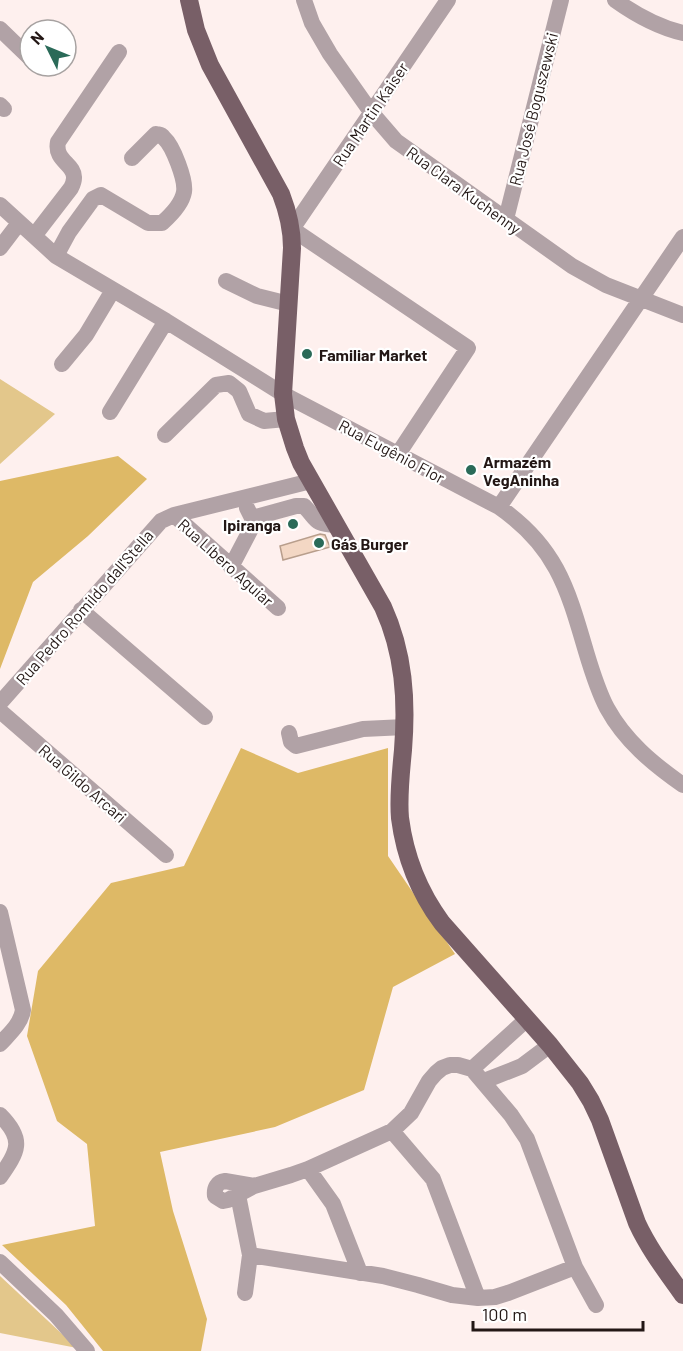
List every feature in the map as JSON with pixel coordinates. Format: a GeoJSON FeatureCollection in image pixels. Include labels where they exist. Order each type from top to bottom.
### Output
{"type":"FeatureCollection","features":[{"type":"Feature","properties":{"kind":"main road"},"geometry":{"type":"LineString","coordinates":[[189,0],[202,49],[288,211],[292,229],[283,394],[286,419],[295,448],[311,481],[390,621],[403,672],[405,692],[400,816],[409,861],[429,905],[567,1064],[591,1101],[644,1238],[683,1295]]}},
{"type":"Feature","properties":{"kind":"street","name":"Rua Clara Kuchenny"},"geometry":{"type":"LineString","coordinates":[[304,0],[312,23],[321,39],[371,112],[396,141],[552,253],[589,276],[683,315]]}},
{"type":"Feature","properties":{"kind":"street","name":"Rua Martin Kaiser"},"geometry":{"type":"LineString","coordinates":[[292,229],[448,0]]}},
{"type":"Feature","properties":{"kind":"street","name":"Rua José Boguszewski"},"geometry":{"type":"LineString","coordinates":[[506,219],[561,0]]}},
{"type":"Feature","properties":{"kind":"street"},"geometry":{"type":"LineString","coordinates":[[615,0],[648,21],[668,30],[683,33]]}},
{"type":"Feature","properties":{"kind":"street"},"geometry":{"type":"LineString","coordinates":[[0,29],[18,46]]}},
{"type":"Feature","properties":{"kind":"street"},"geometry":{"type":"LineString","coordinates":[[34,236],[71,188],[74,179],[73,173],[60,157],[57,150],[58,142],[119,52]]}},
{"type":"Feature","properties":{"kind":"street"},"geometry":{"type":"LineString","coordinates":[[56,256],[69,232],[93,199],[101,195],[148,223],[162,224],[174,211],[184,194],[184,182],[167,140],[162,135],[156,134],[132,158]]}},
{"type":"Feature","properties":{"kind":"street","name":"Rua Eugênio Flor"},"geometry":{"type":"LineString","coordinates":[[0,205],[56,256],[283,394],[500,507],[518,521],[536,538],[559,572],[568,592],[598,688],[608,709],[638,749],[683,785]]}},
{"type":"Feature","properties":{"kind":"street"},"geometry":{"type":"LineString","coordinates":[[0,248],[19,223]]}},
{"type":"Feature","properties":{"kind":"street"},"geometry":{"type":"LineString","coordinates":[[292,229],[468,348],[398,454]]}},
{"type":"Feature","properties":{"kind":"street"},"geometry":{"type":"LineString","coordinates":[[500,507],[683,237]]}},
{"type":"Feature","properties":{"kind":"street"},"geometry":{"type":"LineString","coordinates":[[226,281],[257,296],[289,304]]}},
{"type":"Feature","properties":{"kind":"street"},"geometry":{"type":"LineString","coordinates":[[62,364],[86,335],[112,290]]}},
{"type":"Feature","properties":{"kind":"street"},"geometry":{"type":"LineString","coordinates":[[110,412],[165,321]]}},
{"type":"Feature","properties":{"kind":"street"},"geometry":{"type":"LineString","coordinates":[[165,435],[216,385],[229,383],[239,391],[249,414],[264,420],[286,419]]}},
{"type":"Feature","properties":{"kind":"street","name":"Rua Pedro Romildo dall'Stella"},"geometry":{"type":"LineString","coordinates":[[0,703],[160,521],[174,515],[311,481]]}},
{"type":"Feature","properties":{"kind":"street"},"geometry":{"type":"LineString","coordinates":[[274,490],[277,511]]}},
{"type":"Feature","properties":{"kind":"street"},"geometry":{"type":"LineString","coordinates":[[231,567],[253,525],[252,518],[241,498]]}},
{"type":"Feature","properties":{"kind":"street"},"geometry":{"type":"LineString","coordinates":[[252,518],[304,506],[321,525],[336,525]]}},
{"type":"Feature","properties":{"kind":"street","name":"Rua Líbero Aguiar"},"geometry":{"type":"LineString","coordinates":[[174,515],[278,608]]}},
{"type":"Feature","properties":{"kind":"street"},"geometry":{"type":"LineString","coordinates":[[81,610],[205,717]]}},
{"type":"Feature","properties":{"kind":"street","name":"Rua Gildo Arcari"},"geometry":{"type":"LineString","coordinates":[[0,711],[166,855]]}},
{"type":"Feature","properties":{"kind":"street"},"geometry":{"type":"LineString","coordinates":[[289,733],[291,742],[296,747],[363,729],[405,727]]}},
{"type":"Feature","properties":{"kind":"street"},"geometry":{"type":"LineString","coordinates":[[0,912],[23,1010],[19,1023],[0,1044]]}},
{"type":"Feature","properties":{"kind":"street"},"geometry":{"type":"LineString","coordinates":[[478,1075],[528,1018]]}},
{"type":"Feature","properties":{"kind":"street"},"geometry":{"type":"LineString","coordinates":[[478,1075],[522,1066],[550,1045]]}},
{"type":"Feature","properties":{"kind":"street"},"geometry":{"type":"LineString","coordinates":[[254,1186],[221,1182],[216,1185],[215,1196],[223,1201],[228,1200],[254,1186],[308,1169],[392,1131],[411,1113],[429,1081],[442,1068],[450,1065],[478,1075],[512,1114],[527,1139],[576,1267],[596,1305]]}},
{"type":"Feature","properties":{"kind":"street"},"geometry":{"type":"LineString","coordinates":[[0,1115],[15,1135],[16,1144],[15,1153],[0,1177]]}},
{"type":"Feature","properties":{"kind":"street"},"geometry":{"type":"LineString","coordinates":[[392,1131],[433,1179],[478,1298]]}},
{"type":"Feature","properties":{"kind":"street"},"geometry":{"type":"LineString","coordinates":[[308,1169],[328,1195],[360,1273]]}},
{"type":"Feature","properties":{"kind":"street"},"geometry":{"type":"LineString","coordinates":[[238,1195],[250,1255],[245,1293]]}},
{"type":"Feature","properties":{"kind":"street"},"geometry":{"type":"LineString","coordinates":[[250,1255],[399,1280],[452,1295],[478,1298],[495,1297],[508,1293],[576,1267]]}},
{"type":"Feature","properties":{"kind":"street"},"geometry":{"type":"LineString","coordinates":[[0,1262],[56,1315],[87,1351]]}},
{"type":"Feature","properties":{"kind":"shaded area"},"geometry":{"type":"Polygon","coordinates":[[[0,379],[55,414],[0,464],[0,379]]]}},
{"type":"Feature","properties":{"kind":"shaded area"},"geometry":{"type":"Polygon","coordinates":[[[118,456],[147,479],[88,536],[33,582],[0,669],[0,481],[118,456]]]}},
{"type":"Feature","properties":{"kind":"shaded area"},"geometry":{"type":"Polygon","coordinates":[[[241,748],[298,773],[388,748],[388,856],[455,954],[393,987],[364,1090],[275,1127],[160,1152],[173,1211],[207,1319],[201,1351],[103,1351],[66,1305],[2,1245],[95,1226],[87,1144],[57,1121],[27,1036],[38,971],[111,883],[184,866],[241,748]]]}},
{"type":"Feature","properties":{"kind":"shaded area"},"geometry":{"type":"Polygon","coordinates":[[[0,1276],[77,1348],[0,1333],[0,1276]]]}},
{"type":"Feature","properties":{"kind":"building"},"geometry":{"type":"Polygon","coordinates":[[[320,534],[325,535],[330,547],[283,560],[280,546],[320,534]]]}},
{"type":"Feature","properties":{"kind":"place","name":"Familiar Market"},"geometry":{"type":"Point","coordinates":[307,354]}},
{"type":"Feature","properties":{"kind":"place","name":"Armazém VegAninha"},"geometry":{"type":"Point","coordinates":[471,470]}},
{"type":"Feature","properties":{"kind":"place","name":"Ipiranga"},"geometry":{"type":"Point","coordinates":[293,524]}},
{"type":"Feature","properties":{"kind":"place","name":"Gás Burger"},"geometry":{"type":"Point","coordinates":[319,543]}}]}
